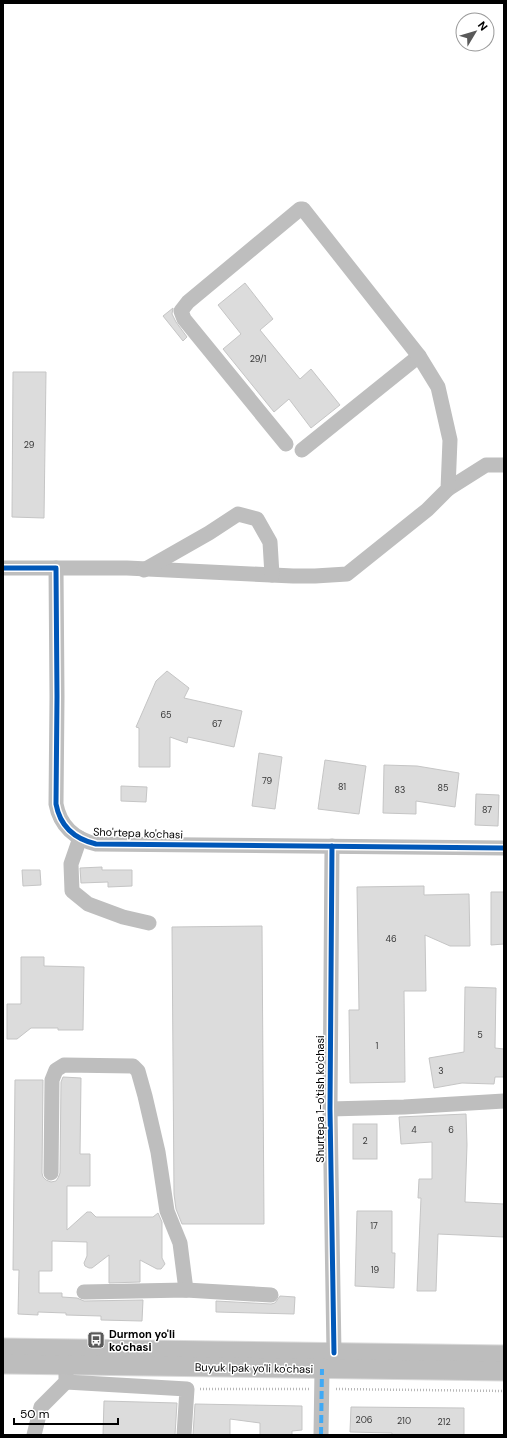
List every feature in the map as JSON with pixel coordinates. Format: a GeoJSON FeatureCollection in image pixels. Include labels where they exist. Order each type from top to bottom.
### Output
{"type":"FeatureCollection","features":[{"type":"Feature","properties":{"kind":"main road","name":"Buyuk Ipak yo'li ko'chasi"},"geometry":{"type":"LineString","coordinates":[[3,1348],[328,1361],[504,1372]]}},
{"type":"Feature","properties":{"kind":"main road","name":"Buyuk Ipak yo'li ko'chasi"},"geometry":{"type":"LineString","coordinates":[[3,1364],[66,1374],[328,1361],[504,1355]]}},
{"type":"Feature","properties":{"kind":"street"},"geometry":{"type":"LineString","coordinates":[[286,444],[184,319],[181,311],[188,302],[300,209],[303,209],[418,356],[438,387],[450,440],[448,489]]}},
{"type":"Feature","properties":{"kind":"street"},"geometry":{"type":"LineString","coordinates":[[302,450],[418,356]]}},
{"type":"Feature","properties":{"kind":"street"},"geometry":{"type":"LineString","coordinates":[[3,568],[127,568],[144,570],[315,576],[347,574],[427,510],[448,489],[486,466],[504,465]]}},
{"type":"Feature","properties":{"kind":"street"},"geometry":{"type":"LineString","coordinates":[[144,570],[209,533],[238,514],[257,519],[270,542],[272,575]]}},
{"type":"Feature","properties":{"kind":"street","name":"Sho'rtepa ko'chasi"},"geometry":{"type":"LineString","coordinates":[[56,568],[56,804],[63,824],[73,834],[96,844],[504,848]]}},
{"type":"Feature","properties":{"kind":"street"},"geometry":{"type":"LineString","coordinates":[[80,838],[71,864],[72,891],[88,904],[123,917],[149,923]]}},
{"type":"Feature","properties":{"kind":"street","name":"Shurtepa 1-o'tish ko'chasi"},"geometry":{"type":"LineString","coordinates":[[321,1435],[321,1389],[328,1361],[332,846]]}},
{"type":"Feature","properties":{"kind":"street"},"geometry":{"type":"LineString","coordinates":[[51,1173],[52,1080],[56,1070],[64,1065],[133,1066],[138,1071],[145,1096],[158,1152],[167,1211],[180,1243],[186,1290]]}},
{"type":"Feature","properties":{"kind":"street"},"geometry":{"type":"LineString","coordinates":[[330,1109],[404,1107],[504,1101]]}},
{"type":"Feature","properties":{"kind":"street"},"geometry":{"type":"LineString","coordinates":[[84,1292],[186,1290],[271,1295]]}},
{"type":"Feature","properties":{"kind":"street"},"geometry":{"type":"LineString","coordinates":[[34,1435],[41,1407],[66,1374],[188,1389],[184,1435]]}},
{"type":"Feature","properties":{"kind":"path"},"geometry":{"type":"LineString","coordinates":[[188,1389],[504,1391]]}},
{"type":"Feature","properties":{"kind":"building"},"geometry":{"type":"Polygon","coordinates":[[[245,283],[273,319],[260,330],[300,379],[311,369],[340,405],[311,428],[289,399],[274,412],[223,349],[241,334],[218,305],[245,283]]]}},
{"type":"Feature","properties":{"kind":"building"},"geometry":{"type":"Polygon","coordinates":[[[173,308],[172,314],[187,337],[183,341],[163,316],[173,308]]]}},
{"type":"Feature","properties":{"kind":"building"},"geometry":{"type":"Polygon","coordinates":[[[13,372],[46,372],[44,518],[12,517],[13,372]]]}},
{"type":"Feature","properties":{"kind":"building"},"geometry":{"type":"Polygon","coordinates":[[[167,671],[189,688],[184,698],[242,711],[234,747],[188,737],[187,743],[170,737],[170,767],[139,767],[139,728],[136,727],[156,681],[167,671]]]}},
{"type":"Feature","properties":{"kind":"building"},"geometry":{"type":"Polygon","coordinates":[[[259,753],[282,757],[275,809],[252,806],[259,753]]]}},
{"type":"Feature","properties":{"kind":"building"},"geometry":{"type":"Polygon","coordinates":[[[325,760],[366,766],[359,814],[318,809],[325,760]]]}},
{"type":"Feature","properties":{"kind":"building"},"geometry":{"type":"Polygon","coordinates":[[[384,765],[417,766],[459,773],[455,807],[416,801],[416,814],[383,813],[384,765]]]}},
{"type":"Feature","properties":{"kind":"building"},"geometry":{"type":"Polygon","coordinates":[[[121,786],[147,787],[146,802],[121,801],[121,786]]]}},
{"type":"Feature","properties":{"kind":"building"},"geometry":{"type":"Polygon","coordinates":[[[476,794],[499,795],[498,826],[475,825],[476,794]]]}},
{"type":"Feature","properties":{"kind":"building"},"geometry":{"type":"Polygon","coordinates":[[[102,867],[102,870],[132,870],[132,886],[108,887],[108,882],[81,883],[80,868],[102,867]]]}},
{"type":"Feature","properties":{"kind":"building"},"geometry":{"type":"Polygon","coordinates":[[[22,870],[40,870],[41,885],[23,886],[22,870]]]}},
{"type":"Feature","properties":{"kind":"building"},"geometry":{"type":"Polygon","coordinates":[[[424,886],[424,895],[469,894],[470,946],[450,946],[425,935],[426,991],[404,991],[405,1082],[350,1083],[349,1010],[359,1010],[357,887],[424,886]]]}},
{"type":"Feature","properties":{"kind":"building"},"geometry":{"type":"Polygon","coordinates":[[[491,892],[504,892],[504,944],[491,945],[491,892]]]}},
{"type":"Feature","properties":{"kind":"building"},"geometry":{"type":"Polygon","coordinates":[[[262,926],[264,1224],[182,1224],[176,1209],[174,1194],[172,927],[262,926]]]}},
{"type":"Feature","properties":{"kind":"building"},"geometry":{"type":"Polygon","coordinates":[[[21,957],[44,957],[44,966],[84,967],[83,1030],[31,1028],[17,1039],[7,1039],[7,1004],[21,1004],[21,957]]]}},
{"type":"Feature","properties":{"kind":"building"},"geometry":{"type":"Polygon","coordinates":[[[465,987],[496,988],[495,1048],[504,1049],[504,1077],[495,1077],[494,1084],[462,1083],[434,1088],[429,1058],[464,1052],[465,987]]]}},
{"type":"Feature","properties":{"kind":"building"},"geometry":{"type":"Polygon","coordinates":[[[63,1077],[81,1078],[80,1154],[90,1154],[90,1186],[67,1186],[67,1230],[87,1212],[91,1212],[96,1217],[153,1217],[158,1213],[162,1222],[162,1258],[165,1264],[161,1269],[157,1269],[140,1260],[140,1282],[109,1283],[109,1255],[92,1268],[89,1268],[85,1266],[84,1263],[87,1256],[87,1242],[52,1241],[52,1271],[39,1271],[39,1293],[62,1293],[62,1297],[77,1298],[84,1301],[143,1300],[142,1321],[101,1320],[101,1316],[66,1315],[66,1313],[38,1312],[38,1315],[18,1314],[19,1270],[13,1270],[15,1080],[43,1080],[42,1173],[46,1180],[51,1182],[56,1181],[60,1173],[61,1082],[63,1077]]]}},
{"type":"Feature","properties":{"kind":"building"},"geometry":{"type":"Polygon","coordinates":[[[466,1114],[467,1145],[465,1202],[504,1204],[504,1237],[438,1234],[436,1291],[417,1291],[421,1198],[418,1198],[419,1179],[432,1179],[432,1142],[401,1144],[399,1117],[466,1114]]]}},
{"type":"Feature","properties":{"kind":"building"},"geometry":{"type":"Polygon","coordinates":[[[353,1124],[377,1124],[377,1159],[353,1159],[353,1124]]]}},
{"type":"Feature","properties":{"kind":"building"},"geometry":{"type":"Polygon","coordinates":[[[357,1211],[392,1211],[392,1253],[395,1253],[394,1288],[355,1286],[357,1211]]]}},
{"type":"Feature","properties":{"kind":"building"},"geometry":{"type":"Polygon","coordinates":[[[280,1296],[295,1297],[294,1314],[216,1312],[216,1301],[271,1304],[275,1303],[280,1296]]]}},
{"type":"Feature","properties":{"kind":"building"},"geometry":{"type":"Polygon","coordinates":[[[104,1401],[177,1403],[175,1435],[103,1435],[104,1401]]]}},
{"type":"Feature","properties":{"kind":"building"},"geometry":{"type":"Polygon","coordinates":[[[195,1404],[302,1406],[302,1430],[292,1431],[292,1435],[260,1435],[260,1423],[230,1419],[230,1435],[193,1435],[195,1404]]]}},
{"type":"Feature","properties":{"kind":"building"},"geometry":{"type":"Polygon","coordinates":[[[351,1407],[464,1408],[464,1435],[392,1435],[392,1433],[350,1432],[351,1407]]]}},
{"type":"Feature","properties":{"kind":"marked path"},"geometry":{"type":"LineString","coordinates":[[321,1435],[322,1369]]}},
{"type":"Feature","properties":{"kind":"cycle path"},"geometry":{"type":"LineString","coordinates":[[3,568],[56,568],[56,804],[58,812],[65,825],[81,839],[96,844],[504,848]]}},
{"type":"Feature","properties":{"kind":"cycle path"},"geometry":{"type":"LineString","coordinates":[[332,846],[330,1109],[334,1353]]}},
{"type":"Feature","properties":{"kind":"place","name":"Durmon yo'li ko'chasi"},"geometry":{"type":"Point","coordinates":[96,1340]}}]}
